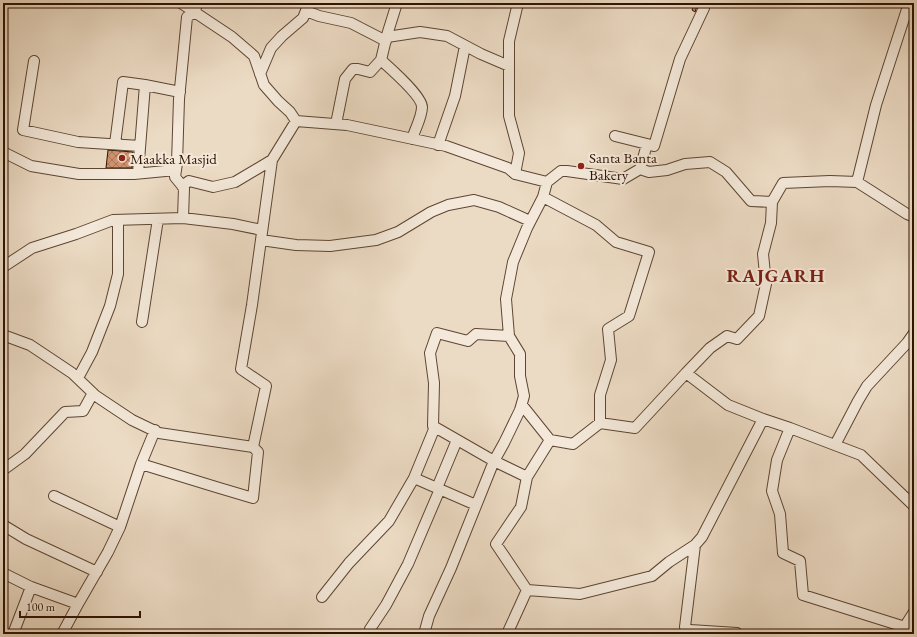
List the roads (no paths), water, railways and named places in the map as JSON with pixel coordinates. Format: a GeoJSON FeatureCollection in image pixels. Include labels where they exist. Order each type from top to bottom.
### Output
{"type":"FeatureCollection","features":[{"type":"Feature","properties":{"kind":"street"},"geometry":{"type":"LineString","coordinates":[[181,3],[196,8],[254,56],[264,85],[290,112],[296,121]]}},
{"type":"Feature","properties":{"kind":"street"},"geometry":{"type":"LineString","coordinates":[[336,124],[345,79],[353,69],[358,68],[370,72],[381,60],[397,3]]}},
{"type":"Feature","properties":{"kind":"street"},"geometry":{"type":"LineString","coordinates":[[515,174],[519,153],[509,116],[509,41],[518,3]]}},
{"type":"Feature","properties":{"kind":"street"},"geometry":{"type":"LineString","coordinates":[[615,136],[654,146],[680,59],[705,3]]}},
{"type":"Feature","properties":{"kind":"street"},"geometry":{"type":"LineString","coordinates":[[857,182],[876,104],[909,3]]}},
{"type":"Feature","properties":{"kind":"street"},"geometry":{"type":"LineString","coordinates":[[260,74],[271,48],[282,36],[304,18],[308,7],[318,16],[351,23],[386,39],[420,32],[447,36],[509,66]]}},
{"type":"Feature","properties":{"kind":"street"},"geometry":{"type":"LineString","coordinates":[[183,218],[184,188],[174,177],[177,163],[180,92],[187,17],[196,8]]}},
{"type":"Feature","properties":{"kind":"street"},"geometry":{"type":"LineString","coordinates":[[438,145],[455,96],[466,46]]}},
{"type":"Feature","properties":{"kind":"street"},"geometry":{"type":"LineString","coordinates":[[381,60],[417,96],[422,105],[421,113],[412,140]]}},
{"type":"Feature","properties":{"kind":"street"},"geometry":{"type":"LineString","coordinates":[[34,61],[23,130],[78,142],[140,146]]}},
{"type":"Feature","properties":{"kind":"street"},"geometry":{"type":"LineString","coordinates":[[115,144],[123,82],[145,84],[180,92]]}},
{"type":"Feature","properties":{"kind":"street"},"geometry":{"type":"LineString","coordinates":[[138,173],[145,84]]}},
{"type":"Feature","properties":{"kind":"street"},"geometry":{"type":"LineString","coordinates":[[296,121],[347,125],[446,146],[508,168],[515,174],[547,182]]}},
{"type":"Feature","properties":{"kind":"street"},"geometry":{"type":"LineString","coordinates":[[253,447],[266,386],[241,369],[252,305],[272,160],[296,121]]}},
{"type":"Feature","properties":{"kind":"street"},"geometry":{"type":"LineString","coordinates":[[424,634],[429,616],[451,568],[494,461],[522,405],[524,396],[520,376],[520,354],[509,336],[506,299],[514,262],[530,221],[543,197],[547,182],[561,171],[567,170],[623,179],[640,169],[647,144]]}},
{"type":"Feature","properties":{"kind":"street"},"geometry":{"type":"LineString","coordinates":[[3,152],[31,166],[79,174],[138,173],[176,170]]}},
{"type":"Feature","properties":{"kind":"street"},"geometry":{"type":"LineString","coordinates":[[182,186],[189,181],[213,187],[235,182],[272,160]]}},
{"type":"Feature","properties":{"kind":"street"},"geometry":{"type":"LineString","coordinates":[[640,169],[649,172],[667,170],[685,164],[710,162],[726,172],[751,201],[772,202]]}},
{"type":"Feature","properties":{"kind":"street"},"geometry":{"type":"LineString","coordinates":[[522,405],[550,440],[573,444],[600,423],[635,428],[710,348],[727,336],[737,339],[759,316],[766,284],[762,254],[771,224],[772,202],[783,183],[830,181],[857,182],[908,214],[914,216]]}},
{"type":"Feature","properties":{"kind":"street"},"geometry":{"type":"LineString","coordinates":[[543,197],[596,225],[616,242],[649,252],[630,316],[608,330],[611,360],[600,395],[600,423]]}},
{"type":"Feature","properties":{"kind":"street"},"geometry":{"type":"LineString","coordinates":[[6,263],[32,248],[113,220],[183,218],[233,224],[261,235],[296,245],[330,246],[376,240],[398,232],[431,212],[448,205],[474,200],[499,207],[530,221]]}},
{"type":"Feature","properties":{"kind":"street"},"geometry":{"type":"LineString","coordinates":[[142,322],[158,219]]}},
{"type":"Feature","properties":{"kind":"street"},"geometry":{"type":"LineString","coordinates":[[78,378],[92,352],[110,306],[115,287],[118,274],[118,220]]}},
{"type":"Feature","properties":{"kind":"street"},"geometry":{"type":"LineString","coordinates":[[509,336],[476,334],[468,341],[437,333],[430,353],[434,383],[433,426],[494,461],[527,477]]}},
{"type":"Feature","properties":{"kind":"street"},"geometry":{"type":"LineString","coordinates":[[835,445],[867,386],[908,342],[914,333]]}},
{"type":"Feature","properties":{"kind":"street"},"geometry":{"type":"LineString","coordinates":[[3,335],[30,345],[72,373],[96,396],[132,420],[159,433],[253,447],[258,452],[253,498],[141,464]]}},
{"type":"Feature","properties":{"kind":"street"},"geometry":{"type":"LineString","coordinates":[[686,373],[728,405],[861,455],[914,506]]}},
{"type":"Feature","properties":{"kind":"street"},"geometry":{"type":"LineString","coordinates":[[3,469],[25,454],[65,412],[83,411],[93,393]]}},
{"type":"Feature","properties":{"kind":"street"},"geometry":{"type":"LineString","coordinates":[[527,590],[580,594],[652,576],[695,544],[702,537],[763,419]]}},
{"type":"Feature","properties":{"kind":"street"},"geometry":{"type":"LineString","coordinates":[[322,597],[349,563],[389,521],[414,478],[435,427]]}},
{"type":"Feature","properties":{"kind":"street"},"geometry":{"type":"LineString","coordinates":[[790,428],[777,460],[772,491],[780,514],[783,553],[800,561],[803,595],[903,630],[914,612]]}},
{"type":"Feature","properties":{"kind":"street"},"geometry":{"type":"LineString","coordinates":[[62,634],[108,552],[120,527],[141,464],[155,430]]}},
{"type":"Feature","properties":{"kind":"street"},"geometry":{"type":"LineString","coordinates":[[370,629],[386,605],[408,564],[439,489],[457,440]]}},
{"type":"Feature","properties":{"kind":"street"},"geometry":{"type":"LineString","coordinates":[[527,590],[496,544],[521,508],[527,477],[550,440]]}},
{"type":"Feature","properties":{"kind":"street"},"geometry":{"type":"LineString","coordinates":[[414,478],[476,506]]}},
{"type":"Feature","properties":{"kind":"street"},"geometry":{"type":"LineString","coordinates":[[54,496],[120,527]]}},
{"type":"Feature","properties":{"kind":"street"},"geometry":{"type":"LineString","coordinates":[[3,525],[26,539],[97,572]]}},
{"type":"Feature","properties":{"kind":"street"},"geometry":{"type":"LineString","coordinates":[[695,544],[685,627],[690,630],[737,633],[736,634]]}},
{"type":"Feature","properties":{"kind":"street"},"geometry":{"type":"LineString","coordinates":[[3,573],[31,587],[78,604]]}},
{"type":"Feature","properties":{"kind":"street"},"geometry":{"type":"LineString","coordinates":[[13,634],[31,587]]}},
{"type":"Feature","properties":{"kind":"street"},"geometry":{"type":"LineString","coordinates":[[507,634],[527,590]]}},
{"type":"Feature","properties":{"kind":"place","name":"Maakka Masjid"},"geometry":{"type":"Point","coordinates":[122,158]}},
{"type":"Feature","properties":{"kind":"place","name":"Santa Banta Bakery"},"geometry":{"type":"Point","coordinates":[581,166]}},
{"type":"Feature","properties":{"kind":"district","name":"RAJGARH"},"geometry":{"type":"Point","coordinates":[776,275]}}]}
